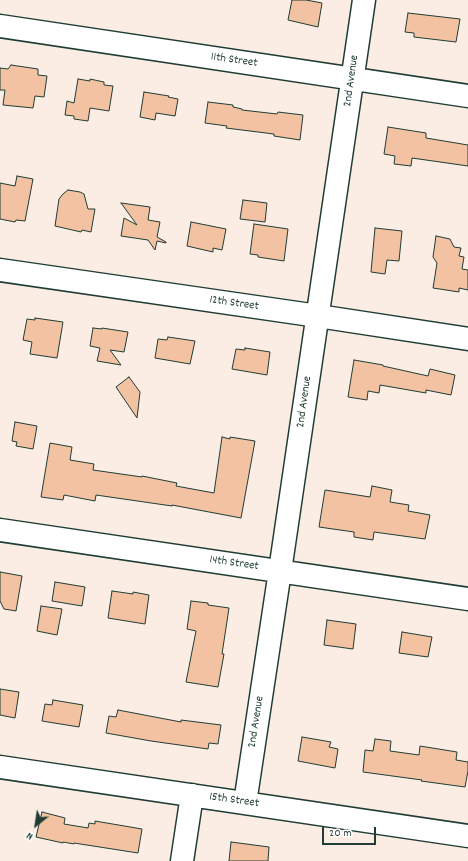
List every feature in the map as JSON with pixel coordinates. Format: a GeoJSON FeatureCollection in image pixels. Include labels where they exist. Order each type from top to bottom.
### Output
{"type":"FeatureCollection","features":[{"type":"Feature","properties":{"kind":"street","name":"2nd Avenue"},"geometry":{"type":"LineString","coordinates":[[245,803],[364,0]]}},
{"type":"Feature","properties":{"kind":"street","name":"11th Street"},"geometry":{"type":"LineString","coordinates":[[0,26],[468,96]]}},
{"type":"Feature","properties":{"kind":"street","name":"12th Street"},"geometry":{"type":"LineString","coordinates":[[0,270],[468,339]]}},
{"type":"Feature","properties":{"kind":"street","name":"14th Street"},"geometry":{"type":"LineString","coordinates":[[0,530],[468,599]]}},
{"type":"Feature","properties":{"kind":"street","name":"15th Street"},"geometry":{"type":"LineString","coordinates":[[0,767],[468,836]]}},
{"type":"Feature","properties":{"kind":"street"},"geometry":{"type":"LineString","coordinates":[[182,861],[192,795]]}},
{"type":"Feature","properties":{"kind":"building"},"geometry":{"type":"Polygon","coordinates":[[[292,0],[306,0],[322,3],[318,27],[288,20],[292,0]]]}},
{"type":"Feature","properties":{"kind":"building"},"geometry":{"type":"Polygon","coordinates":[[[408,13],[460,19],[456,42],[414,37],[414,33],[405,32],[408,13]]]}},
{"type":"Feature","properties":{"kind":"building"},"geometry":{"type":"Polygon","coordinates":[[[11,65],[38,69],[38,75],[47,76],[44,97],[35,96],[33,108],[3,105],[5,90],[0,90],[0,68],[8,69],[11,65]]]}},
{"type":"Feature","properties":{"kind":"building"},"geometry":{"type":"Polygon","coordinates":[[[78,79],[90,81],[90,79],[104,82],[104,85],[113,86],[109,111],[90,108],[88,121],[74,119],[74,116],[65,115],[67,101],[74,103],[78,79]]]}},
{"type":"Feature","properties":{"kind":"building"},"geometry":{"type":"Polygon","coordinates":[[[144,92],[178,99],[175,116],[156,113],[155,120],[140,117],[144,92]]]}},
{"type":"Feature","properties":{"kind":"building"},"geometry":{"type":"Polygon","coordinates":[[[208,102],[233,105],[233,107],[242,110],[303,115],[300,140],[274,136],[274,134],[226,128],[227,126],[205,123],[208,102]]]}},
{"type":"Feature","properties":{"kind":"building"},"geometry":{"type":"Polygon","coordinates":[[[388,127],[426,133],[426,138],[468,145],[468,166],[412,158],[411,166],[394,164],[395,156],[384,154],[388,127]]]}},
{"type":"Feature","properties":{"kind":"building"},"geometry":{"type":"Polygon","coordinates":[[[17,176],[33,179],[25,221],[16,220],[15,222],[0,219],[0,183],[15,186],[17,176]]]}},
{"type":"Feature","properties":{"kind":"building"},"geometry":{"type":"Polygon","coordinates":[[[68,190],[84,194],[88,209],[95,209],[91,232],[82,230],[81,232],[55,226],[59,199],[68,190]]]}},
{"type":"Feature","properties":{"kind":"building"},"geometry":{"type":"Polygon","coordinates":[[[243,200],[267,203],[265,222],[240,219],[243,200]]]}},
{"type":"Feature","properties":{"kind":"building"},"geometry":{"type":"Polygon","coordinates":[[[121,203],[150,207],[148,220],[160,222],[157,237],[166,243],[157,241],[155,250],[148,240],[121,236],[124,218],[137,225],[121,203]]]}},
{"type":"Feature","properties":{"kind":"building"},"geometry":{"type":"Polygon","coordinates":[[[191,222],[226,229],[222,250],[213,248],[213,252],[187,246],[191,222]]]}},
{"type":"Feature","properties":{"kind":"building"},"geometry":{"type":"Polygon","coordinates":[[[254,224],[288,229],[284,261],[258,257],[258,255],[250,254],[254,224]]]}},
{"type":"Feature","properties":{"kind":"building"},"geometry":{"type":"Polygon","coordinates":[[[375,228],[402,231],[399,261],[387,260],[385,274],[371,272],[375,228]]]}},
{"type":"Feature","properties":{"kind":"building"},"geometry":{"type":"Polygon","coordinates":[[[436,236],[450,239],[454,247],[461,248],[459,256],[464,257],[462,269],[468,270],[468,290],[459,288],[459,292],[433,288],[437,263],[433,257],[436,236]]]}},
{"type":"Feature","properties":{"kind":"building"},"geometry":{"type":"Polygon","coordinates":[[[35,318],[63,322],[57,358],[30,354],[32,342],[23,340],[27,319],[35,320],[35,318]]]}},
{"type":"Feature","properties":{"kind":"building"},"geometry":{"type":"Polygon","coordinates":[[[93,328],[128,332],[124,352],[110,350],[121,365],[97,361],[100,348],[90,346],[93,328]]]}},
{"type":"Feature","properties":{"kind":"building"},"geometry":{"type":"Polygon","coordinates":[[[168,337],[195,341],[190,364],[155,358],[158,339],[167,340],[168,337]]]}},
{"type":"Feature","properties":{"kind":"building"},"geometry":{"type":"Polygon","coordinates":[[[245,348],[270,352],[267,375],[232,369],[236,349],[245,350],[245,348]]]}},
{"type":"Feature","properties":{"kind":"building"},"geometry":{"type":"Polygon","coordinates":[[[354,360],[383,365],[428,376],[430,369],[455,375],[451,395],[426,390],[426,393],[380,385],[379,393],[368,391],[367,400],[348,397],[354,360]]]}},
{"type":"Feature","properties":{"kind":"building"},"geometry":{"type":"Polygon","coordinates":[[[129,377],[140,392],[137,418],[116,387],[129,377]]]}},
{"type":"Feature","properties":{"kind":"building"},"geometry":{"type":"Polygon","coordinates":[[[15,422],[37,426],[33,449],[16,446],[17,442],[12,441],[15,422]]]}},
{"type":"Feature","properties":{"kind":"building"},"geometry":{"type":"Polygon","coordinates":[[[222,437],[255,441],[241,518],[172,505],[96,495],[95,501],[64,495],[63,500],[41,497],[50,443],[72,447],[70,460],[94,464],[93,470],[142,476],[177,483],[176,486],[214,493],[222,437]]]}},
{"type":"Feature","properties":{"kind":"building"},"geometry":{"type":"Polygon","coordinates":[[[372,486],[392,490],[390,502],[409,505],[408,511],[430,515],[425,539],[374,532],[373,540],[354,537],[354,532],[319,527],[325,490],[370,497],[372,486]]]}},
{"type":"Feature","properties":{"kind":"building"},"geometry":{"type":"Polygon","coordinates":[[[0,572],[22,576],[16,611],[4,609],[0,601],[0,572]]]}},
{"type":"Feature","properties":{"kind":"building"},"geometry":{"type":"Polygon","coordinates":[[[55,582],[85,587],[82,606],[52,601],[55,582]]]}},
{"type":"Feature","properties":{"kind":"building"},"geometry":{"type":"Polygon","coordinates":[[[112,591],[133,594],[133,592],[149,595],[145,624],[108,618],[112,591]]]}},
{"type":"Feature","properties":{"kind":"building"},"geometry":{"type":"Polygon","coordinates":[[[191,601],[229,608],[222,654],[224,654],[218,687],[186,682],[196,631],[187,629],[191,601]]]}},
{"type":"Feature","properties":{"kind":"building"},"geometry":{"type":"Polygon","coordinates":[[[41,606],[62,609],[57,635],[37,631],[41,606]]]}},
{"type":"Feature","properties":{"kind":"building"},"geometry":{"type":"Polygon","coordinates":[[[327,620],[356,624],[353,649],[324,645],[327,620]]]}},
{"type":"Feature","properties":{"kind":"building"},"geometry":{"type":"Polygon","coordinates":[[[402,632],[432,637],[428,657],[399,653],[402,632]]]}},
{"type":"Feature","properties":{"kind":"building"},"geometry":{"type":"Polygon","coordinates":[[[0,689],[19,692],[15,718],[0,715],[0,689]]]}},
{"type":"Feature","properties":{"kind":"building"},"geometry":{"type":"Polygon","coordinates":[[[53,700],[83,705],[79,727],[42,721],[45,704],[52,705],[53,700]]]}},
{"type":"Feature","properties":{"kind":"building"},"geometry":{"type":"Polygon","coordinates":[[[118,710],[181,722],[181,720],[221,725],[218,744],[209,743],[208,749],[106,733],[109,716],[116,717],[118,710]]]}},
{"type":"Feature","properties":{"kind":"building"},"geometry":{"type":"Polygon","coordinates":[[[302,737],[331,742],[329,747],[338,749],[335,768],[298,761],[302,737]]]}},
{"type":"Feature","properties":{"kind":"building"},"geometry":{"type":"Polygon","coordinates":[[[375,739],[391,741],[390,751],[419,755],[420,746],[457,752],[456,760],[468,762],[465,787],[363,772],[365,750],[373,751],[375,739]]]}},
{"type":"Feature","properties":{"kind":"building"},"geometry":{"type":"Polygon","coordinates":[[[42,812],[65,818],[64,824],[88,828],[89,823],[95,824],[95,821],[142,829],[138,853],[74,843],[63,843],[36,837],[42,812]]]}},
{"type":"Feature","properties":{"kind":"building"},"geometry":{"type":"Polygon","coordinates":[[[231,842],[269,847],[268,861],[229,861],[231,842]]]}}]}
